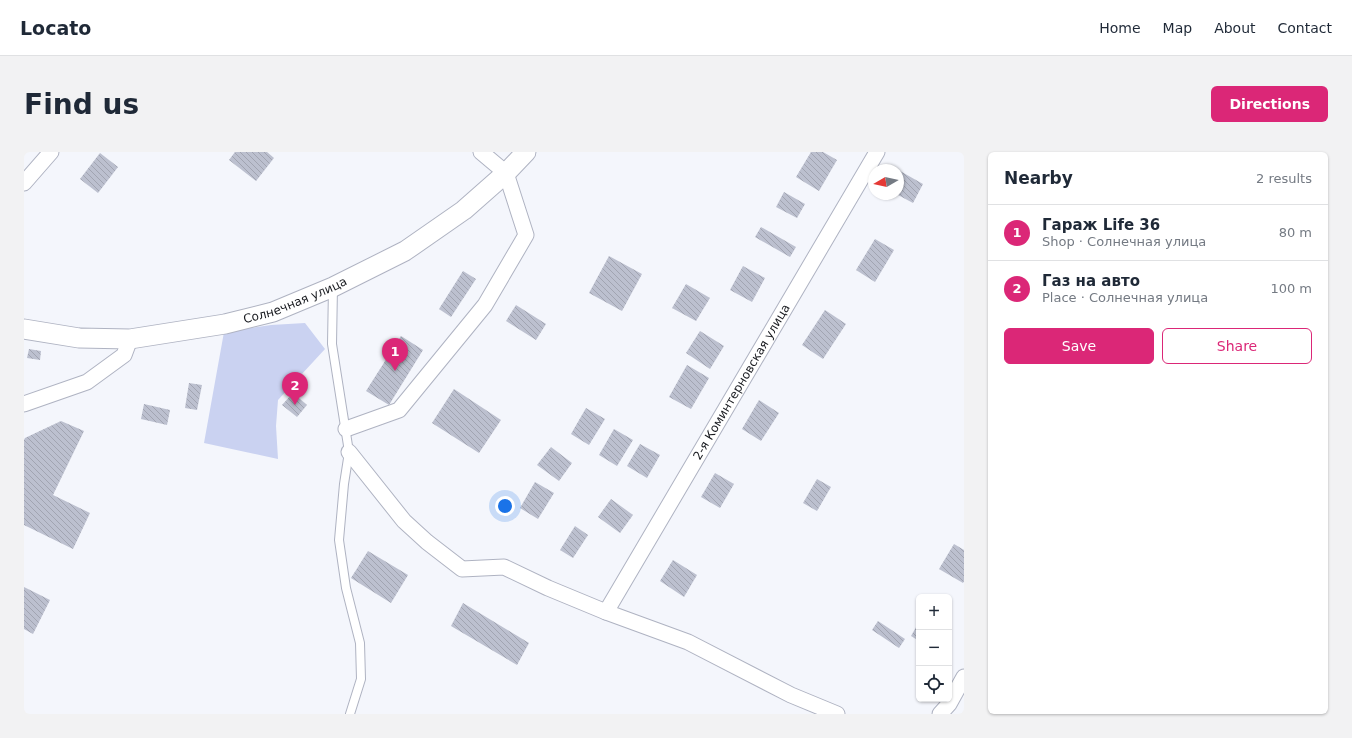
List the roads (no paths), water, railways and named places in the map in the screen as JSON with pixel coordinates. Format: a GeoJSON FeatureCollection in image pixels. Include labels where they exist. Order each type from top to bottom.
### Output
{"type":"FeatureCollection","features":[{"type":"Feature","properties":{"kind":"street"},"geometry":{"type":"LineString","coordinates":[[24,183],[50,152]]}},
{"type":"Feature","properties":{"kind":"street"},"geometry":{"type":"LineString","coordinates":[[346,429],[399,410],[484,305],[526,235],[506,173],[481,152]]}},
{"type":"Feature","properties":{"kind":"street","name":"Солнечная улица"},"geometry":{"type":"LineString","coordinates":[[24,329],[79,338],[130,339],[184,332],[239,321],[273,312],[333,287],[405,251],[464,210],[506,173],[526,152]]}},
{"type":"Feature","properties":{"kind":"street","name":"2-я Коминтерновская улица"},"geometry":{"type":"LineString","coordinates":[[606,612],[877,152]]}},
{"type":"Feature","properties":{"kind":"street"},"geometry":{"type":"LineString","coordinates":[[24,404],[87,382],[124,355],[130,339]]}},
{"type":"Feature","properties":{"kind":"street"},"geometry":{"type":"LineString","coordinates":[[349,452],[404,521],[462,569],[504,567],[548,588],[606,612],[688,642],[791,695],[837,714]]}},
{"type":"Feature","properties":{"kind":"street"},"geometry":{"type":"LineString","coordinates":[[945,709],[964,676]]}},
{"type":"Feature","properties":{"kind":"lane"},"geometry":{"type":"LineString","coordinates":[[333,287],[332,344],[349,452],[344,484],[339,540],[346,588],[360,643],[361,679],[350,714]]}},
{"type":"Feature","properties":{"kind":"place","name":"Гараж Life 36"},"geometry":{"type":"Point","coordinates":[395,371]}},
{"type":"Feature","properties":{"kind":"place","name":"Газ на авто"},"geometry":{"type":"Point","coordinates":[295,405]}}]}
